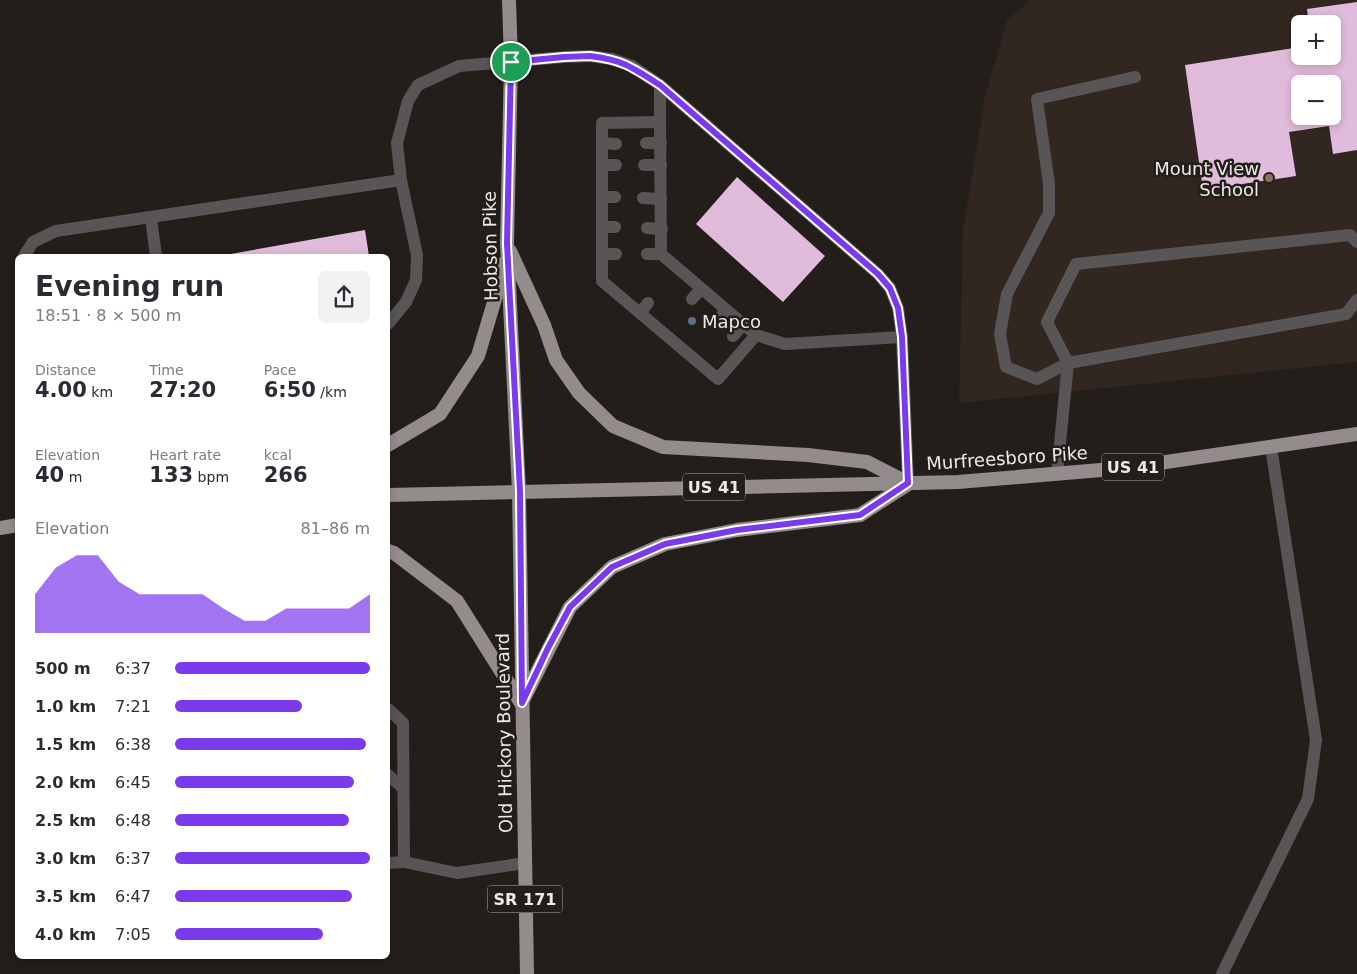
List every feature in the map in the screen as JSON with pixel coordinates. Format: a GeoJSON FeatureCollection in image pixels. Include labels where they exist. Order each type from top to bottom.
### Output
{"type":"FeatureCollection","features":[{"type":"Feature","properties":{"kind":"main road","name":"Hobson Pike"},"geometry":{"type":"LineString","coordinates":[[509,0],[511,62],[507,243],[520,491]]}},
{"type":"Feature","properties":{"kind":"main road"},"geometry":{"type":"LineString","coordinates":[[390,444],[440,414],[478,356],[497,292],[507,243]]}},
{"type":"Feature","properties":{"kind":"main road"},"geometry":{"type":"LineString","coordinates":[[507,243],[544,325],[556,360],[579,393],[613,426],[663,447],[808,455],[867,462],[908,483],[860,515],[737,530],[665,544],[612,567],[570,607],[522,703]]}},
{"type":"Feature","properties":{"kind":"main road","name":"Murfreesboro Pike"},"geometry":{"type":"LineString","coordinates":[[390,495],[958,482],[1125,468],[1357,434]]}},
{"type":"Feature","properties":{"kind":"main road","name":"Old Hickory Boulevard"},"geometry":{"type":"LineString","coordinates":[[520,491],[527,974]]}},
{"type":"Feature","properties":{"kind":"main road"},"geometry":{"type":"LineString","coordinates":[[0,528],[15,526]]}},
{"type":"Feature","properties":{"kind":"main road"},"geometry":{"type":"LineString","coordinates":[[390,552],[457,601],[522,703]]}},
{"type":"Feature","properties":{"kind":"lane"},"geometry":{"type":"LineString","coordinates":[[390,322],[406,302],[416,280],[417,255],[401,180],[397,143],[408,101],[418,86],[459,66],[564,57],[590,56],[612,59],[632,66],[660,85],[878,274],[890,288],[898,308],[902,337],[908,483]]}},
{"type":"Feature","properties":{"kind":"lane"},"geometry":{"type":"LineString","coordinates":[[1135,77],[1037,99],[1049,184],[1049,213],[1007,294],[1000,334],[1006,367],[1037,379],[1068,363],[1346,314],[1357,300]]}},
{"type":"Feature","properties":{"kind":"lane"},"geometry":{"type":"LineString","coordinates":[[660,85],[662,254],[673,273],[701,289],[756,336],[785,344],[902,337]]}},
{"type":"Feature","properties":{"kind":"lane"},"geometry":{"type":"LineString","coordinates":[[660,122],[602,123],[602,164],[609,197],[602,227],[602,281],[627,294],[668,328],[709,364],[718,379],[756,336]]}},
{"type":"Feature","properties":{"kind":"lane"},"geometry":{"type":"LineString","coordinates":[[646,143],[660,143]]}},
{"type":"Feature","properties":{"kind":"lane"},"geometry":{"type":"LineString","coordinates":[[602,144],[616,144]]}},
{"type":"Feature","properties":{"kind":"lane"},"geometry":{"type":"LineString","coordinates":[[602,164],[616,165]]}},
{"type":"Feature","properties":{"kind":"lane"},"geometry":{"type":"LineString","coordinates":[[644,165],[661,165]]}},
{"type":"Feature","properties":{"kind":"lane"},"geometry":{"type":"LineString","coordinates":[[25,254],[33,242],[56,231],[401,180]]}},
{"type":"Feature","properties":{"kind":"lane"},"geometry":{"type":"LineString","coordinates":[[643,198],[661,199]]}},
{"type":"Feature","properties":{"kind":"lane"},"geometry":{"type":"LineString","coordinates":[[151,218],[156,254]]}},
{"type":"Feature","properties":{"kind":"lane"},"geometry":{"type":"LineString","coordinates":[[602,227],[615,227]]}},
{"type":"Feature","properties":{"kind":"lane"},"geometry":{"type":"LineString","coordinates":[[647,228],[662,229]]}},
{"type":"Feature","properties":{"kind":"lane"},"geometry":{"type":"LineString","coordinates":[[1057,474],[1068,363],[1047,322],[1076,264],[1350,235],[1357,242]]}},
{"type":"Feature","properties":{"kind":"lane"},"geometry":{"type":"LineString","coordinates":[[602,254],[616,254]]}},
{"type":"Feature","properties":{"kind":"lane"},"geometry":{"type":"LineString","coordinates":[[649,260],[662,254]]}},
{"type":"Feature","properties":{"kind":"lane"},"geometry":{"type":"LineString","coordinates":[[692,299],[701,289]]}},
{"type":"Feature","properties":{"kind":"lane"},"geometry":{"type":"LineString","coordinates":[[717,321],[726,310]]}},
{"type":"Feature","properties":{"kind":"lane"},"geometry":{"type":"LineString","coordinates":[[733,336],[743,324]]}},
{"type":"Feature","properties":{"kind":"lane"},"geometry":{"type":"LineString","coordinates":[[1222,974],[1308,799],[1316,740],[1271,446]]}},
{"type":"Feature","properties":{"kind":"lane"},"geometry":{"type":"LineString","coordinates":[[390,711],[403,723],[404,862]]}},
{"type":"Feature","properties":{"kind":"lane"},"geometry":{"type":"LineString","coordinates":[[390,777],[403,788]]}},
{"type":"Feature","properties":{"kind":"lane"},"geometry":{"type":"LineString","coordinates":[[390,863],[404,862],[456,873],[525,863]]}},
{"type":"Feature","properties":{"kind":"shaded area"},"geometry":{"type":"Polygon","coordinates":[[[1030,0],[1357,0],[1357,362],[959,403],[963,229],[985,96],[1007,21],[1030,0]]]}},
{"type":"Feature","properties":{"kind":"building"},"geometry":{"type":"Polygon","coordinates":[[[1357,2],[1357,150],[1333,154],[1329,126],[1289,132],[1296,176],[1203,190],[1185,65],[1291,48],[1291,65],[1341,65],[1341,15],[1308,15],[1307,9],[1357,2]]]}},
{"type":"Feature","properties":{"kind":"building"},"geometry":{"type":"Polygon","coordinates":[[[737,177],[825,256],[783,302],[696,224],[737,177]]]}},
{"type":"Feature","properties":{"kind":"building"},"geometry":{"type":"Polygon","coordinates":[[[365,230],[369,254],[231,254],[365,230]]]}},
{"type":"Feature","properties":{"kind":"place","name":"Mount View School"},"geometry":{"type":"Point","coordinates":[1269,178]}},
{"type":"Feature","properties":{"kind":"place","name":"Mapco"},"geometry":{"type":"Point","coordinates":[692,321]}},
{"type":"Feature","properties":{"kind":"route"},"geometry":{"type":"LineString","coordinates":[[590,56],[612,59],[632,66],[660,85],[878,274],[890,288],[898,308],[902,337],[908,483],[860,515],[737,530],[665,544],[612,567],[570,607],[522,703],[520,491],[507,243],[511,62],[590,56]]}}]}
